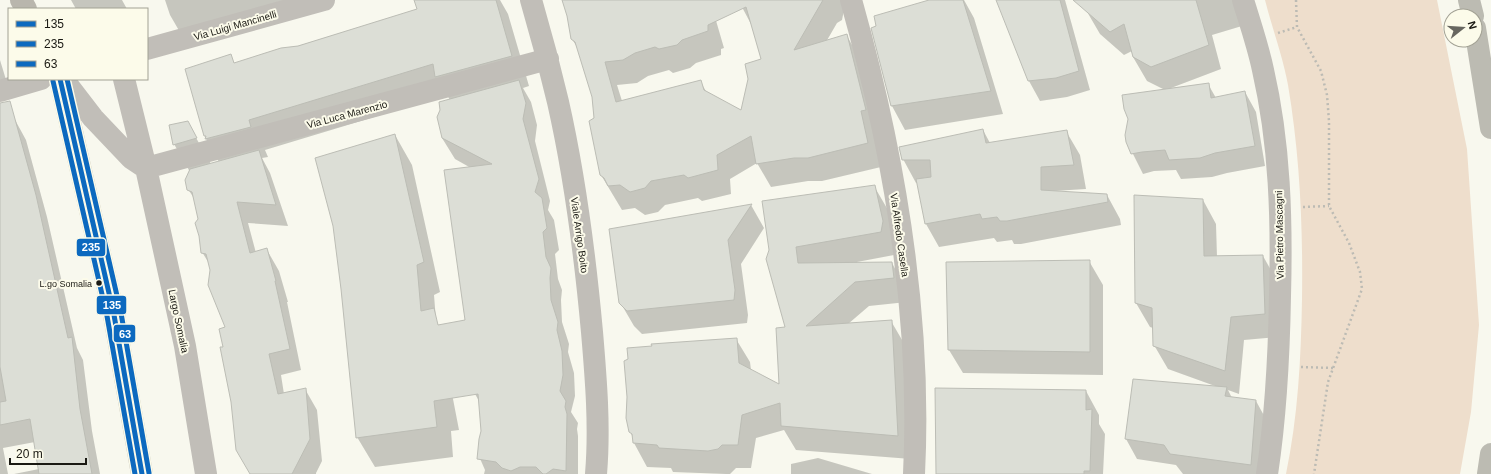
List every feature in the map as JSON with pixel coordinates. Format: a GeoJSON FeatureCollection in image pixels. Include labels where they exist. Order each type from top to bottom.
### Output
{"type":"FeatureCollection","features":[{"type":"Feature","properties":{"kind":"highway"},"geometry":{"type":"LineString","coordinates":[[1478,48],[1491,128]]}},
{"type":"Feature","properties":{"kind":"highway"},"geometry":{"type":"LineString","coordinates":[[1488,474],[1491,454]]}},
{"type":"Feature","properties":{"kind":"main road"},"geometry":{"type":"LineString","coordinates":[[61,80],[114,315],[142,474]]}},
{"type":"Feature","properties":{"kind":"street","name":"Via Luigi Mancinelli"},"geometry":{"type":"LineString","coordinates":[[148,49],[324,0]]}},
{"type":"Feature","properties":{"kind":"street","name":"Viale Arrigo Boito"},"geometry":{"type":"LineString","coordinates":[[531,0],[548,59],[558,103],[569,158],[587,279],[598,423],[596,474]]}},
{"type":"Feature","properties":{"kind":"street","name":"Via Alfredo Casella"},"geometry":{"type":"LineString","coordinates":[[851,0],[863,42],[889,158],[907,279],[916,380],[914,474]]}},
{"type":"Feature","properties":{"kind":"street","name":"Via Pietro Mascagni"},"geometry":{"type":"LineString","coordinates":[[1243,0],[1263,70],[1274,131],[1280,207],[1281,267],[1279,342],[1275,412],[1267,474]]}},
{"type":"Feature","properties":{"kind":"street","name":"Via Luca Marenzio"},"geometry":{"type":"LineString","coordinates":[[146,168],[548,59]]}},
{"type":"Feature","properties":{"kind":"street"},"geometry":{"type":"LineString","coordinates":[[0,91],[38,80]]}},
{"type":"Feature","properties":{"kind":"street"},"geometry":{"type":"LineString","coordinates":[[62,80],[93,118],[131,158],[146,168]]}},
{"type":"Feature","properties":{"kind":"street","name":"Largo Somalia"},"geometry":{"type":"LineString","coordinates":[[124,80],[146,168],[185,346],[206,474]]}},
{"type":"Feature","properties":{"kind":"path"},"geometry":{"type":"LineString","coordinates":[[1296,0],[1297,27],[1321,71],[1327,95],[1329,121],[1328,206],[1349,243],[1360,272],[1362,289],[1328,382],[1314,474]]}},
{"type":"Feature","properties":{"kind":"path"},"geometry":{"type":"LineString","coordinates":[[1272,35],[1297,27]]}},
{"type":"Feature","properties":{"kind":"path"},"geometry":{"type":"LineString","coordinates":[[1298,207],[1328,206]]}},
{"type":"Feature","properties":{"kind":"path"},"geometry":{"type":"LineString","coordinates":[[1298,367],[1333,368]]}},
{"type":"Feature","properties":{"kind":"shaded area"},"geometry":{"type":"Polygon","coordinates":[[[1265,0],[1437,0],[1443,30],[1443,48],[1447,48],[1467,149],[1479,325],[1471,412],[1460,474],[1286,474],[1296,409],[1300,365],[1302,245],[1298,165],[1288,85],[1265,0]]]}},
{"type":"Feature","properties":{"kind":"building"},"geometry":{"type":"Polygon","coordinates":[[[414,0],[496,0],[512,56],[435,77],[433,64],[249,120],[251,127],[205,139],[206,136],[204,136],[185,69],[231,54],[234,63],[281,48],[298,46],[417,9],[414,0]]]}},
{"type":"Feature","properties":{"kind":"building"},"geometry":{"type":"Polygon","coordinates":[[[562,0],[823,0],[794,50],[847,34],[866,110],[861,111],[868,143],[808,158],[794,158],[756,164],[751,136],[717,155],[718,170],[688,178],[684,175],[651,181],[645,188],[630,192],[620,185],[608,186],[604,178],[600,175],[589,121],[594,118],[592,97],[575,42],[571,39],[567,16],[562,0]],[[746,7],[708,25],[708,31],[682,40],[677,45],[659,49],[655,47],[635,53],[623,60],[605,62],[616,102],[701,80],[704,90],[741,110],[748,79],[745,64],[761,59],[746,7]]]}},
{"type":"Feature","properties":{"kind":"building"},"geometry":{"type":"Polygon","coordinates":[[[929,0],[963,0],[991,91],[891,106],[871,28],[876,26],[874,16],[929,0]]]}},
{"type":"Feature","properties":{"kind":"building"},"geometry":{"type":"Polygon","coordinates":[[[996,0],[1060,0],[1079,71],[1056,78],[1028,81],[996,0]]]}},
{"type":"Feature","properties":{"kind":"building"},"geometry":{"type":"Polygon","coordinates":[[[1073,0],[1196,0],[1209,45],[1151,67],[1133,57],[1124,24],[1110,32],[1073,0]]]}},
{"type":"Feature","properties":{"kind":"building"},"geometry":{"type":"Polygon","coordinates":[[[519,80],[526,103],[523,119],[539,179],[535,192],[542,198],[547,228],[543,232],[546,257],[551,268],[551,300],[558,322],[557,330],[562,351],[563,375],[560,391],[566,401],[565,407],[567,414],[566,471],[553,469],[546,474],[543,474],[536,467],[520,467],[511,471],[502,468],[496,462],[477,459],[481,431],[478,394],[434,401],[437,427],[356,438],[333,226],[315,158],[395,134],[424,262],[417,265],[421,311],[434,308],[438,325],[465,320],[444,170],[492,164],[442,138],[437,117],[440,110],[439,102],[519,80]]]}},
{"type":"Feature","properties":{"kind":"building"},"geometry":{"type":"Polygon","coordinates":[[[1209,83],[1211,98],[1245,91],[1255,146],[1215,153],[1200,158],[1169,160],[1165,150],[1131,154],[1126,142],[1125,135],[1128,119],[1124,109],[1122,95],[1209,83]]]}},
{"type":"Feature","properties":{"kind":"building"},"geometry":{"type":"Polygon","coordinates":[[[10,101],[36,195],[68,338],[72,337],[80,409],[92,474],[39,474],[30,419],[0,425],[0,402],[6,401],[0,367],[0,103],[10,101]]]}},
{"type":"Feature","properties":{"kind":"building"},"geometry":{"type":"Polygon","coordinates":[[[188,121],[197,138],[173,145],[169,125],[188,121]]]}},
{"type":"Feature","properties":{"kind":"building"},"geometry":{"type":"Polygon","coordinates":[[[983,129],[986,143],[1067,130],[1074,165],[1041,167],[1041,190],[1107,194],[1108,202],[1007,221],[1000,221],[997,217],[982,219],[980,214],[925,224],[916,179],[931,177],[930,160],[902,160],[899,147],[983,129]]]}},
{"type":"Feature","properties":{"kind":"building"},"geometry":{"type":"Polygon","coordinates":[[[259,150],[276,205],[237,202],[250,253],[267,248],[276,281],[290,349],[269,354],[278,394],[306,388],[310,439],[292,474],[250,474],[236,450],[231,402],[220,347],[223,347],[219,329],[225,327],[208,285],[210,270],[206,254],[201,253],[199,236],[195,223],[198,219],[192,192],[187,190],[185,180],[190,169],[259,150]]]}},
{"type":"Feature","properties":{"kind":"building"},"geometry":{"type":"Polygon","coordinates":[[[875,185],[883,221],[881,232],[796,247],[798,263],[892,262],[894,278],[855,282],[806,326],[892,320],[898,436],[781,426],[780,403],[742,415],[738,445],[722,445],[718,449],[708,451],[659,448],[657,445],[633,443],[632,434],[629,432],[626,418],[627,397],[624,361],[628,359],[627,348],[652,346],[651,344],[737,338],[739,363],[779,384],[776,328],[785,327],[766,259],[769,250],[762,201],[875,185]]]}},
{"type":"Feature","properties":{"kind":"building"},"geometry":{"type":"Polygon","coordinates":[[[1134,195],[1203,199],[1204,256],[1263,255],[1265,314],[1231,317],[1225,371],[1153,346],[1152,308],[1135,303],[1134,195]]]}},
{"type":"Feature","properties":{"kind":"building"},"geometry":{"type":"Polygon","coordinates":[[[752,204],[728,240],[735,290],[734,300],[627,311],[619,303],[609,229],[752,204]]]}},
{"type":"Feature","properties":{"kind":"building"},"geometry":{"type":"Polygon","coordinates":[[[1090,260],[1090,352],[948,350],[946,262],[1090,260]]]}},
{"type":"Feature","properties":{"kind":"building"},"geometry":{"type":"Polygon","coordinates":[[[1133,379],[1227,387],[1225,396],[1256,400],[1251,465],[1170,454],[1164,445],[1125,439],[1133,379]]]}},
{"type":"Feature","properties":{"kind":"building"},"geometry":{"type":"Polygon","coordinates":[[[935,388],[1086,390],[1086,410],[1092,409],[1090,471],[1084,471],[1084,474],[936,474],[935,388]]]}},
{"type":"Feature","properties":{"kind":"transit line","name":"135"},"geometry":{"type":"LineString","coordinates":[[60,80],[114,315],[142,474]]}},
{"type":"Feature","properties":{"kind":"transit line","name":"63"},"geometry":{"type":"LineString","coordinates":[[67,80],[121,313],[149,473]]}},
{"type":"Feature","properties":{"kind":"transit line","name":"235"},"geometry":{"type":"LineString","coordinates":[[53,81],[107,316],[135,474]]}},
{"type":"Feature","properties":{"kind":"place","name":"L.go Somalia"},"geometry":{"type":"Point","coordinates":[99,283]}}]}
